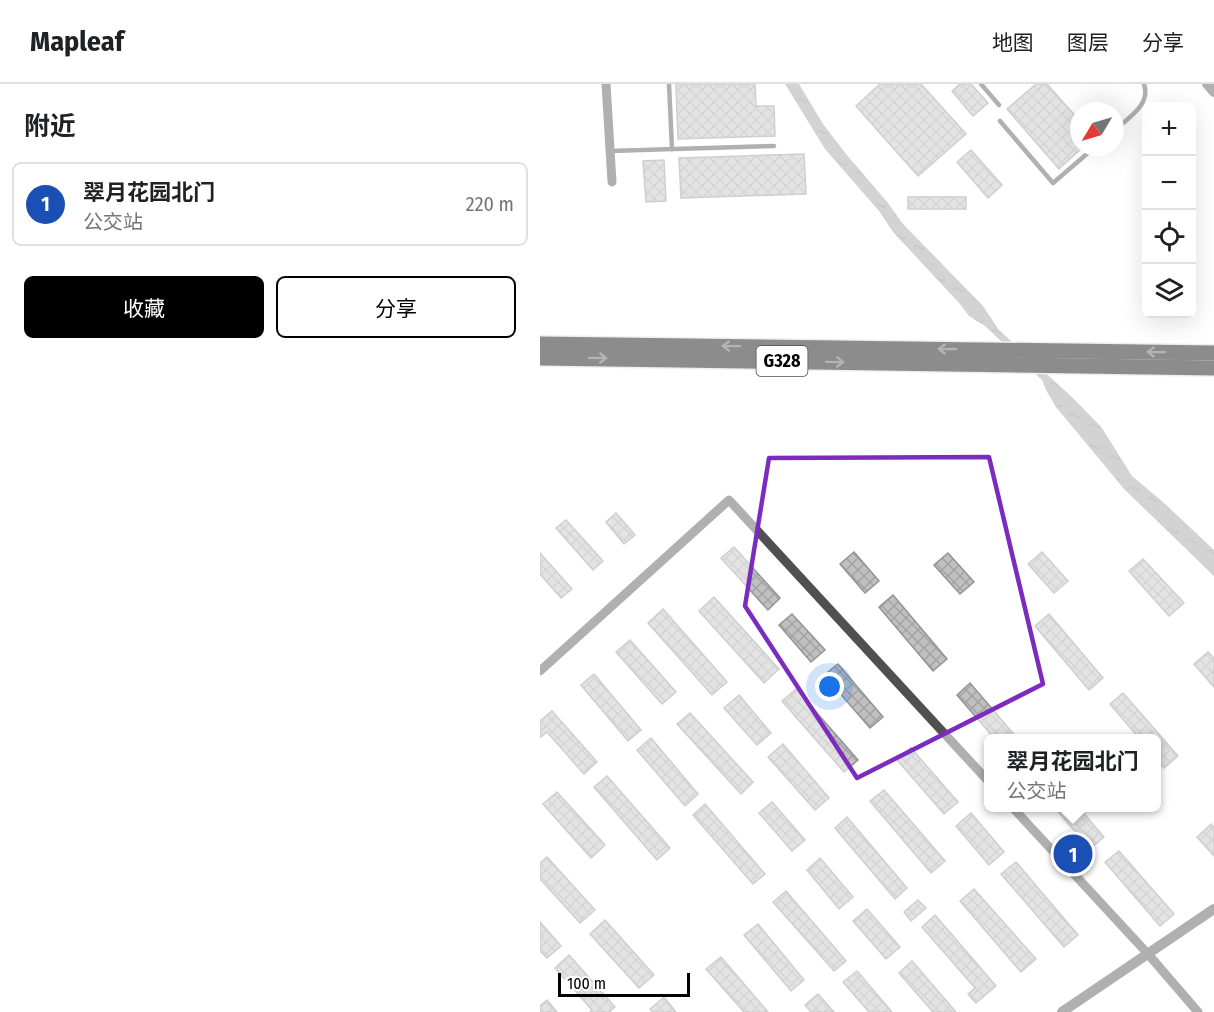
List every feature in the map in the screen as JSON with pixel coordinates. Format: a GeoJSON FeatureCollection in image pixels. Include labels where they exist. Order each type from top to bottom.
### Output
{"type":"FeatureCollection","features":[{"type":"Feature","properties":{"kind":"highway","name":"G328"},"geometry":{"type":"LineString","coordinates":[[540,344],[1006,350],[1041,365],[1214,368]]}},
{"type":"Feature","properties":{"kind":"highway","name":"G328"},"geometry":{"type":"LineString","coordinates":[[540,358],[1024,357],[1214,353]]}},
{"type":"Feature","properties":{"kind":"street"},"geometry":{"type":"LineString","coordinates":[[606,84],[612,182]]}},
{"type":"Feature","properties":{"kind":"street"},"geometry":{"type":"LineString","coordinates":[[1207,84],[1214,92]]}},
{"type":"Feature","properties":{"kind":"street"},"geometry":{"type":"LineString","coordinates":[[540,671],[729,500],[984,777]]}},
{"type":"Feature","properties":{"kind":"street"},"geometry":{"type":"LineString","coordinates":[[1018,812],[1198,1012]]}},
{"type":"Feature","properties":{"kind":"street"},"geometry":{"type":"LineString","coordinates":[[1062,1012],[1214,909]]}},
{"type":"Feature","properties":{"kind":"lane"},"geometry":{"type":"LineString","coordinates":[[669,84],[672,149]]}},
{"type":"Feature","properties":{"kind":"lane"},"geometry":{"type":"LineString","coordinates":[[981,84],[999,105]]}},
{"type":"Feature","properties":{"kind":"lane"},"geometry":{"type":"LineString","coordinates":[[1124,122],[1139,109],[1144,101],[1146,91],[1144,84]]}},
{"type":"Feature","properties":{"kind":"lane"},"geometry":{"type":"LineString","coordinates":[[1000,122],[1053,183],[1084,156]]}},
{"type":"Feature","properties":{"kind":"lane"},"geometry":{"type":"LineString","coordinates":[[610,151],[774,146]]}},
{"type":"Feature","properties":{"kind":"highlighted area"},"geometry":{"type":"Polygon","coordinates":[[[989,457],[1043,684],[857,778],[745,606],[769,458],[989,457]]]}},
{"type":"Feature","properties":{"kind":"water"},"geometry":{"type":"Polygon","coordinates":[[[785,84],[799,84],[823,124],[903,224],[983,306],[999,330],[1102,428],[1132,476],[1214,550],[1214,576],[1124,489],[1056,407],[1042,380],[985,326],[969,316],[893,232],[879,211],[825,149],[785,84]]]}},
{"type":"Feature","properties":{"kind":"building"},"geometry":{"type":"Polygon","coordinates":[[[676,84],[755,84],[756,106],[774,106],[775,136],[678,139],[676,84]]]}},
{"type":"Feature","properties":{"kind":"building"},"geometry":{"type":"Polygon","coordinates":[[[880,84],[921,84],[966,134],[918,176],[856,106],[880,84]]]}},
{"type":"Feature","properties":{"kind":"building"},"geometry":{"type":"Polygon","coordinates":[[[960,84],[971,84],[988,103],[973,116],[952,91],[960,84]]]}},
{"type":"Feature","properties":{"kind":"building"},"geometry":{"type":"Polygon","coordinates":[[[1036,84],[1047,84],[1070,110],[1070,156],[1073,156],[1059,169],[1007,109],[1036,84]]]}},
{"type":"Feature","properties":{"kind":"building"},"geometry":{"type":"Polygon","coordinates":[[[971,150],[1002,185],[988,198],[957,162],[971,150]]]}},
{"type":"Feature","properties":{"kind":"building"},"geometry":{"type":"Polygon","coordinates":[[[804,154],[806,194],[681,198],[679,158],[804,154]]]}},
{"type":"Feature","properties":{"kind":"building"},"geometry":{"type":"Polygon","coordinates":[[[664,160],[666,201],[646,202],[643,161],[664,160]]]}},
{"type":"Feature","properties":{"kind":"building"},"geometry":{"type":"Polygon","coordinates":[[[908,197],[966,197],[966,209],[908,209],[908,197]]]}},
{"type":"Feature","properties":{"kind":"building"},"geometry":{"type":"Polygon","coordinates":[[[616,513],[635,535],[624,544],[606,522],[616,513]]]}},
{"type":"Feature","properties":{"kind":"building"},"geometry":{"type":"Polygon","coordinates":[[[566,520],[603,561],[593,570],[556,528],[566,520]]]}},
{"type":"Feature","properties":{"kind":"building"},"geometry":{"type":"Polygon","coordinates":[[[734,547],[780,598],[768,610],[721,558],[734,547]]]}},
{"type":"Feature","properties":{"kind":"building"},"geometry":{"type":"Polygon","coordinates":[[[854,552],[879,581],[865,593],[840,564],[854,552]]]}},
{"type":"Feature","properties":{"kind":"building"},"geometry":{"type":"Polygon","coordinates":[[[1042,552],[1068,581],[1054,593],[1028,564],[1042,552]]]}},
{"type":"Feature","properties":{"kind":"building"},"geometry":{"type":"Polygon","coordinates":[[[540,553],[572,589],[561,598],[540,574],[540,553]]]}},
{"type":"Feature","properties":{"kind":"building"},"geometry":{"type":"Polygon","coordinates":[[[948,553],[974,582],[960,594],[934,565],[948,553]]]}},
{"type":"Feature","properties":{"kind":"building"},"geometry":{"type":"Polygon","coordinates":[[[1143,559],[1184,603],[1169,616],[1129,571],[1143,559]]]}},
{"type":"Feature","properties":{"kind":"building"},"geometry":{"type":"Polygon","coordinates":[[[893,595],[947,659],[933,671],[879,607],[893,595]]]}},
{"type":"Feature","properties":{"kind":"building"},"geometry":{"type":"Polygon","coordinates":[[[714,597],[779,669],[764,683],[699,611],[714,597]]]}},
{"type":"Feature","properties":{"kind":"building"},"geometry":{"type":"Polygon","coordinates":[[[663,609],[727,682],[712,695],[648,623],[663,609]]]}},
{"type":"Feature","properties":{"kind":"building"},"geometry":{"type":"Polygon","coordinates":[[[792,614],[825,650],[811,662],[779,625],[792,614]]]}},
{"type":"Feature","properties":{"kind":"building"},"geometry":{"type":"Polygon","coordinates":[[[1049,614],[1103,678],[1089,690],[1035,626],[1049,614]]]}},
{"type":"Feature","properties":{"kind":"building"},"geometry":{"type":"Polygon","coordinates":[[[630,640],[676,692],[662,704],[616,652],[630,640]]]}},
{"type":"Feature","properties":{"kind":"building"},"geometry":{"type":"Polygon","coordinates":[[[1208,652],[1214,658],[1214,687],[1194,664],[1208,652]]]}},
{"type":"Feature","properties":{"kind":"building"},"geometry":{"type":"Polygon","coordinates":[[[838,664],[883,717],[870,728],[824,675],[838,664]]]}},
{"type":"Feature","properties":{"kind":"building"},"geometry":{"type":"Polygon","coordinates":[[[594,674],[641,730],[628,741],[581,685],[594,674]]]}},
{"type":"Feature","properties":{"kind":"building"},"geometry":{"type":"Polygon","coordinates":[[[970,683],[1014,734],[991,734],[957,695],[970,683]]]}},
{"type":"Feature","properties":{"kind":"building"},"geometry":{"type":"Polygon","coordinates":[[[796,689],[858,760],[844,772],[782,701],[796,689]]]}},
{"type":"Feature","properties":{"kind":"building"},"geometry":{"type":"Polygon","coordinates":[[[1123,693],[1159,734],[1136,734],[1110,704],[1123,693]]]}},
{"type":"Feature","properties":{"kind":"building"},"geometry":{"type":"Polygon","coordinates":[[[739,695],[771,733],[757,745],[724,708],[739,695]]]}},
{"type":"Feature","properties":{"kind":"building"},"geometry":{"type":"Polygon","coordinates":[[[552,711],[597,762],[584,774],[547,732],[540,736],[540,721],[552,711]]]}},
{"type":"Feature","properties":{"kind":"building"},"geometry":{"type":"Polygon","coordinates":[[[690,713],[753,782],[741,794],[677,724],[690,713]]]}},
{"type":"Feature","properties":{"kind":"building"},"geometry":{"type":"Polygon","coordinates":[[[1161,737],[1178,756],[1164,768],[1161,765],[1161,737]]]}},
{"type":"Feature","properties":{"kind":"building"},"geometry":{"type":"Polygon","coordinates":[[[651,738],[698,794],[685,806],[637,750],[651,738]]]}},
{"type":"Feature","properties":{"kind":"building"},"geometry":{"type":"Polygon","coordinates":[[[783,744],[829,798],[815,810],[768,757],[783,744]]]}},
{"type":"Feature","properties":{"kind":"building"},"geometry":{"type":"Polygon","coordinates":[[[911,748],[958,802],[944,814],[897,760],[911,748]]]}},
{"type":"Feature","properties":{"kind":"building"},"geometry":{"type":"Polygon","coordinates":[[[607,776],[670,848],[657,860],[594,787],[607,776]]]}},
{"type":"Feature","properties":{"kind":"building"},"geometry":{"type":"Polygon","coordinates":[[[884,790],[945,861],[931,873],[870,801],[884,790]]]}},
{"type":"Feature","properties":{"kind":"building"},"geometry":{"type":"Polygon","coordinates":[[[557,792],[605,845],[591,858],[543,804],[557,792]]]}},
{"type":"Feature","properties":{"kind":"building"},"geometry":{"type":"Polygon","coordinates":[[[772,802],[805,840],[792,851],[759,813],[772,802]]]}},
{"type":"Feature","properties":{"kind":"building"},"geometry":{"type":"Polygon","coordinates":[[[705,804],[765,874],[753,884],[693,815],[705,804]]]}},
{"type":"Feature","properties":{"kind":"building"},"geometry":{"type":"Polygon","coordinates":[[[1058,812],[1082,812],[1104,837],[1090,849],[1058,812]]]}},
{"type":"Feature","properties":{"kind":"building"},"geometry":{"type":"Polygon","coordinates":[[[971,813],[1004,852],[989,865],[956,826],[971,813]]]}},
{"type":"Feature","properties":{"kind":"building"},"geometry":{"type":"Polygon","coordinates":[[[847,817],[907,888],[895,899],[835,828],[847,817]]]}},
{"type":"Feature","properties":{"kind":"building"},"geometry":{"type":"Polygon","coordinates":[[[1211,824],[1214,827],[1214,856],[1197,837],[1211,824]]]}},
{"type":"Feature","properties":{"kind":"building"},"geometry":{"type":"Polygon","coordinates":[[[1119,851],[1174,914],[1160,926],[1105,862],[1119,851]]]}},
{"type":"Feature","properties":{"kind":"building"},"geometry":{"type":"Polygon","coordinates":[[[547,857],[595,910],[580,923],[540,879],[540,863],[547,857]]]}},
{"type":"Feature","properties":{"kind":"building"},"geometry":{"type":"Polygon","coordinates":[[[820,858],[853,897],[839,909],[807,870],[820,858]]]}},
{"type":"Feature","properties":{"kind":"building"},"geometry":{"type":"Polygon","coordinates":[[[1016,862],[1078,935],[1064,947],[1001,874],[1016,862]]]}},
{"type":"Feature","properties":{"kind":"building"},"geometry":{"type":"Polygon","coordinates":[[[974,889],[1036,959],[1021,972],[960,901],[974,889]]]}},
{"type":"Feature","properties":{"kind":"building"},"geometry":{"type":"Polygon","coordinates":[[[786,891],[846,961],[834,971],[773,902],[786,891]]]}},
{"type":"Feature","properties":{"kind":"building"},"geometry":{"type":"Polygon","coordinates":[[[918,900],[926,908],[911,921],[904,912],[918,900]]]}},
{"type":"Feature","properties":{"kind":"building"},"geometry":{"type":"Polygon","coordinates":[[[867,909],[900,947],[886,959],[853,921],[867,909]]]}},
{"type":"Feature","properties":{"kind":"building"},"geometry":{"type":"Polygon","coordinates":[[[935,915],[996,986],[976,1003],[968,994],[975,988],[922,927],[935,915]]]}},
{"type":"Feature","properties":{"kind":"building"},"geometry":{"type":"Polygon","coordinates":[[[605,920],[654,975],[639,988],[590,934],[605,920]]]}},
{"type":"Feature","properties":{"kind":"building"},"geometry":{"type":"Polygon","coordinates":[[[540,922],[561,946],[547,958],[540,951],[540,922]]]}},
{"type":"Feature","properties":{"kind":"building"},"geometry":{"type":"Polygon","coordinates":[[[758,924],[804,980],[791,991],[744,935],[758,924]]]}},
{"type":"Feature","properties":{"kind":"building"},"geometry":{"type":"Polygon","coordinates":[[[569,955],[615,1007],[609,1012],[590,1012],[592,1010],[555,968],[569,955]]]}},
{"type":"Feature","properties":{"kind":"building"},"geometry":{"type":"Polygon","coordinates":[[[721,957],[768,1012],[744,1012],[706,969],[721,957]]]}},
{"type":"Feature","properties":{"kind":"building"},"geometry":{"type":"Polygon","coordinates":[[[912,961],[956,1012],[933,1012],[899,973],[912,961]]]}},
{"type":"Feature","properties":{"kind":"building"},"geometry":{"type":"Polygon","coordinates":[[[857,971],[892,1012],[869,1012],[843,982],[857,971]]]}},
{"type":"Feature","properties":{"kind":"building"},"geometry":{"type":"Polygon","coordinates":[[[818,994],[834,1012],[811,1012],[805,1005],[818,994]]]}},
{"type":"Feature","properties":{"kind":"building"},"geometry":{"type":"Polygon","coordinates":[[[664,997],[676,1012],[653,1012],[650,1009],[664,997]]]}},
{"type":"Feature","properties":{"kind":"building"},"geometry":{"type":"Polygon","coordinates":[[[547,1000],[557,1012],[540,1012],[540,1006],[547,1000]]]}},
{"type":"Feature","properties":{"kind":"place","name":"翠月花园北门"},"geometry":{"type":"Point","coordinates":[1073,854]}}]}
